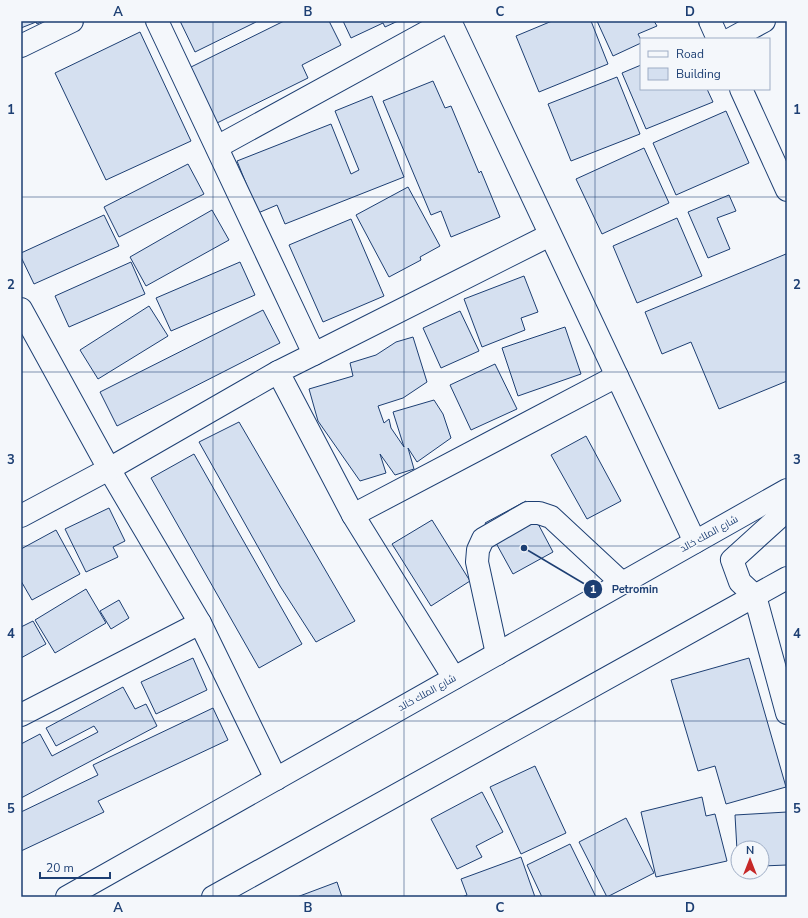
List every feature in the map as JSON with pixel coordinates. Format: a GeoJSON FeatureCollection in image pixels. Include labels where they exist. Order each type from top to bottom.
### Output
{"type":"FeatureCollection","features":[{"type":"Feature","properties":{"kind":"street"},"geometry":{"type":"LineString","coordinates":[[21,46],[72,21]]}},
{"type":"Feature","properties":{"kind":"street"},"geometry":{"type":"LineString","coordinates":[[157,21],[314,354]]}},
{"type":"Feature","properties":{"kind":"street"},"geometry":{"type":"LineString","coordinates":[[216,147],[448,21],[617,376],[694,542]]}},
{"type":"Feature","properties":{"kind":"street"},"geometry":{"type":"LineString","coordinates":[[710,21],[718,38]]}},
{"type":"Feature","properties":{"kind":"street"},"geometry":{"type":"LineString","coordinates":[[732,38],[764,21]]}},
{"type":"Feature","properties":{"kind":"street"},"geometry":{"type":"LineString","coordinates":[[741,90],[787,190]]}},
{"type":"Feature","properties":{"kind":"street"},"geometry":{"type":"LineString","coordinates":[[21,516],[278,372],[550,235]]}},
{"type":"Feature","properties":{"kind":"street"},"geometry":{"type":"LineString","coordinates":[[21,309],[109,468],[200,623],[276,779]]}},
{"type":"Feature","properties":{"kind":"street"},"geometry":{"type":"LineString","coordinates":[[278,372],[353,515],[454,678]]}},
{"type":"Feature","properties":{"kind":"street"},"geometry":{"type":"LineString","coordinates":[[353,515],[617,376]]}},
{"type":"Feature","properties":{"kind":"street","name":"شارع الملك خالد"},"geometry":{"type":"LineString","coordinates":[[67,897],[787,490]]}},
{"type":"Feature","properties":{"kind":"street"},"geometry":{"type":"LineString","coordinates":[[787,510],[732,560],[740,582],[755,596],[787,713]]}},
{"type":"Feature","properties":{"kind":"street"},"geometry":{"type":"LineString","coordinates":[[496,654],[477,562],[478,550],[483,539],[528,512],[539,512],[551,517],[622,583]]}},
{"type":"Feature","properties":{"kind":"street"},"geometry":{"type":"LineString","coordinates":[[213,897],[787,578]]}},
{"type":"Feature","properties":{"kind":"street"},"geometry":{"type":"LineString","coordinates":[[21,715],[200,623]]}},
{"type":"Feature","properties":{"kind":"building"},"geometry":{"type":"Polygon","coordinates":[[[21,21],[43,21],[21,28],[21,21]]]}},
{"type":"Feature","properties":{"kind":"building"},"geometry":{"type":"Polygon","coordinates":[[[180,21],[255,21],[256,22],[195,52],[180,21]]]}},
{"type":"Feature","properties":{"kind":"building"},"geometry":{"type":"Polygon","coordinates":[[[284,21],[329,21],[341,45],[302,65],[308,78],[213,125],[189,68],[284,21]]]}},
{"type":"Feature","properties":{"kind":"building"},"geometry":{"type":"Polygon","coordinates":[[[343,21],[398,21],[385,27],[383,23],[351,38],[343,21]]]}},
{"type":"Feature","properties":{"kind":"building"},"geometry":{"type":"Polygon","coordinates":[[[552,21],[591,21],[608,64],[539,92],[516,36],[552,21]]]}},
{"type":"Feature","properties":{"kind":"building"},"geometry":{"type":"Polygon","coordinates":[[[597,21],[654,21],[657,26],[638,34],[640,43],[613,56],[597,21]]]}},
{"type":"Feature","properties":{"kind":"building"},"geometry":{"type":"Polygon","coordinates":[[[140,32],[191,141],[106,180],[55,73],[140,32]]]}},
{"type":"Feature","properties":{"kind":"building"},"geometry":{"type":"Polygon","coordinates":[[[640,65],[640,90],[707,90],[713,102],[646,129],[622,73],[640,65]]]}},
{"type":"Feature","properties":{"kind":"building"},"geometry":{"type":"Polygon","coordinates":[[[617,77],[640,134],[571,161],[548,104],[617,77]]]}},
{"type":"Feature","properties":{"kind":"building"},"geometry":{"type":"Polygon","coordinates":[[[433,81],[445,108],[451,106],[479,173],[481,171],[500,217],[451,237],[441,211],[431,215],[383,101],[433,81]]]}},
{"type":"Feature","properties":{"kind":"building"},"geometry":{"type":"Polygon","coordinates":[[[372,96],[404,177],[285,224],[277,205],[258,213],[237,161],[331,124],[351,174],[359,170],[335,111],[372,96]]]}},
{"type":"Feature","properties":{"kind":"building"},"geometry":{"type":"Polygon","coordinates":[[[726,111],[749,163],[676,195],[653,143],[726,111]]]}},
{"type":"Feature","properties":{"kind":"building"},"geometry":{"type":"Polygon","coordinates":[[[644,148],[669,203],[602,234],[576,179],[644,148]]]}},
{"type":"Feature","properties":{"kind":"building"},"geometry":{"type":"Polygon","coordinates":[[[188,164],[204,194],[119,237],[104,207],[188,164]]]}},
{"type":"Feature","properties":{"kind":"building"},"geometry":{"type":"Polygon","coordinates":[[[408,187],[440,246],[420,257],[421,260],[389,277],[356,215],[408,187]]]}},
{"type":"Feature","properties":{"kind":"building"},"geometry":{"type":"Polygon","coordinates":[[[729,195],[736,211],[717,218],[730,249],[708,258],[688,212],[729,195]]]}},
{"type":"Feature","properties":{"kind":"building"},"geometry":{"type":"Polygon","coordinates":[[[212,210],[229,240],[146,286],[130,257],[212,210]]]}},
{"type":"Feature","properties":{"kind":"building"},"geometry":{"type":"Polygon","coordinates":[[[104,215],[119,246],[34,284],[21,257],[21,253],[104,215]]]}},
{"type":"Feature","properties":{"kind":"building"},"geometry":{"type":"Polygon","coordinates":[[[677,218],[702,276],[637,303],[613,246],[677,218]]]}},
{"type":"Feature","properties":{"kind":"building"},"geometry":{"type":"Polygon","coordinates":[[[351,219],[384,296],[323,322],[289,245],[351,219]]]}},
{"type":"Feature","properties":{"kind":"building"},"geometry":{"type":"Polygon","coordinates":[[[786,254],[787,381],[719,409],[691,342],[662,354],[645,312],[786,254]]]}},
{"type":"Feature","properties":{"kind":"building"},"geometry":{"type":"Polygon","coordinates":[[[131,262],[145,294],[69,327],[55,296],[131,262]]]}},
{"type":"Feature","properties":{"kind":"building"},"geometry":{"type":"Polygon","coordinates":[[[240,262],[255,295],[171,331],[156,298],[240,262]]]}},
{"type":"Feature","properties":{"kind":"building"},"geometry":{"type":"Polygon","coordinates":[[[524,276],[538,312],[521,318],[525,330],[482,347],[464,299],[524,276]]]}},
{"type":"Feature","properties":{"kind":"building"},"geometry":{"type":"Polygon","coordinates":[[[149,306],[168,336],[98,379],[80,350],[149,306]]]}},
{"type":"Feature","properties":{"kind":"building"},"geometry":{"type":"Polygon","coordinates":[[[263,310],[280,343],[117,426],[100,392],[263,310]]]}},
{"type":"Feature","properties":{"kind":"building"},"geometry":{"type":"Polygon","coordinates":[[[460,311],[479,351],[441,368],[423,328],[460,311]]]}},
{"type":"Feature","properties":{"kind":"building"},"geometry":{"type":"Polygon","coordinates":[[[565,327],[581,374],[518,396],[502,348],[565,327]]]}},
{"type":"Feature","properties":{"kind":"building"},"geometry":{"type":"Polygon","coordinates":[[[413,337],[427,382],[403,398],[378,406],[384,423],[389,419],[391,428],[404,447],[393,412],[434,400],[443,414],[451,438],[417,462],[408,448],[414,469],[395,475],[380,454],[386,473],[360,481],[318,421],[309,389],[353,376],[350,363],[376,355],[396,342],[413,337]]]}},
{"type":"Feature","properties":{"kind":"building"},"geometry":{"type":"Polygon","coordinates":[[[495,364],[517,409],[471,430],[450,385],[495,364]]]}},
{"type":"Feature","properties":{"kind":"building"},"geometry":{"type":"Polygon","coordinates":[[[239,422],[355,621],[316,642],[280,586],[199,442],[239,422]]]}},
{"type":"Feature","properties":{"kind":"building"},"geometry":{"type":"Polygon","coordinates":[[[586,436],[621,501],[587,519],[551,455],[586,436]]]}},
{"type":"Feature","properties":{"kind":"building"},"geometry":{"type":"Polygon","coordinates":[[[194,454],[302,644],[259,668],[151,478],[194,454]]]}},
{"type":"Feature","properties":{"kind":"building"},"geometry":{"type":"Polygon","coordinates":[[[526,501],[553,552],[513,574],[485,523],[526,501]]]}},
{"type":"Feature","properties":{"kind":"building"},"geometry":{"type":"Polygon","coordinates":[[[109,508],[125,541],[113,547],[118,557],[86,572],[65,529],[109,508]]]}},
{"type":"Feature","properties":{"kind":"building"},"geometry":{"type":"Polygon","coordinates":[[[432,520],[470,581],[431,606],[392,544],[432,520]]]}},
{"type":"Feature","properties":{"kind":"building"},"geometry":{"type":"Polygon","coordinates":[[[56,530],[80,574],[32,600],[21,581],[21,549],[56,530]]]}},
{"type":"Feature","properties":{"kind":"building"},"geometry":{"type":"Polygon","coordinates":[[[86,589],[106,623],[55,653],[35,620],[86,589]]]}},
{"type":"Feature","properties":{"kind":"building"},"geometry":{"type":"Polygon","coordinates":[[[119,600],[129,618],[111,629],[100,611],[119,600]]]}},
{"type":"Feature","properties":{"kind":"building"},"geometry":{"type":"Polygon","coordinates":[[[33,621],[46,644],[21,658],[21,627],[33,621]]]}},
{"type":"Feature","properties":{"kind":"building"},"geometry":{"type":"Polygon","coordinates":[[[193,658],[207,690],[156,714],[141,682],[193,658]]]}},
{"type":"Feature","properties":{"kind":"building"},"geometry":{"type":"Polygon","coordinates":[[[749,658],[786,787],[726,804],[715,766],[698,771],[671,680],[749,658]]]}},
{"type":"Feature","properties":{"kind":"building"},"geometry":{"type":"Polygon","coordinates":[[[123,687],[135,709],[146,704],[157,726],[21,798],[21,744],[40,734],[52,756],[98,732],[94,726],[56,746],[46,728],[123,687]]]}},
{"type":"Feature","properties":{"kind":"building"},"geometry":{"type":"Polygon","coordinates":[[[213,708],[228,740],[98,801],[104,812],[21,851],[21,812],[98,775],[93,765],[213,708]]]}},
{"type":"Feature","properties":{"kind":"building"},"geometry":{"type":"Polygon","coordinates":[[[535,766],[566,833],[521,854],[490,787],[535,766]]]}},
{"type":"Feature","properties":{"kind":"building"},"geometry":{"type":"Polygon","coordinates":[[[482,792],[503,832],[476,846],[482,857],[457,869],[431,819],[482,792]]]}},
{"type":"Feature","properties":{"kind":"building"},"geometry":{"type":"Polygon","coordinates":[[[702,797],[706,816],[715,814],[727,861],[656,877],[641,812],[702,797]]]}},
{"type":"Feature","properties":{"kind":"building"},"geometry":{"type":"Polygon","coordinates":[[[787,812],[787,865],[770,866],[770,840],[736,840],[735,815],[787,812]]]}},
{"type":"Feature","properties":{"kind":"building"},"geometry":{"type":"Polygon","coordinates":[[[626,818],[654,873],[607,897],[579,842],[626,818]]]}},
{"type":"Feature","properties":{"kind":"building"},"geometry":{"type":"Polygon","coordinates":[[[570,844],[596,897],[542,897],[527,865],[570,844]]]}},
{"type":"Feature","properties":{"kind":"building"},"geometry":{"type":"Polygon","coordinates":[[[521,857],[535,897],[462,897],[467,895],[461,879],[521,857]]]}},
{"type":"Feature","properties":{"kind":"building"},"geometry":{"type":"Polygon","coordinates":[[[337,882],[342,897],[297,897],[337,882]]]}},
{"type":"Feature","properties":{"kind":"place","name":"Petromin"},"geometry":{"type":"Point","coordinates":[524,548]}}]}
